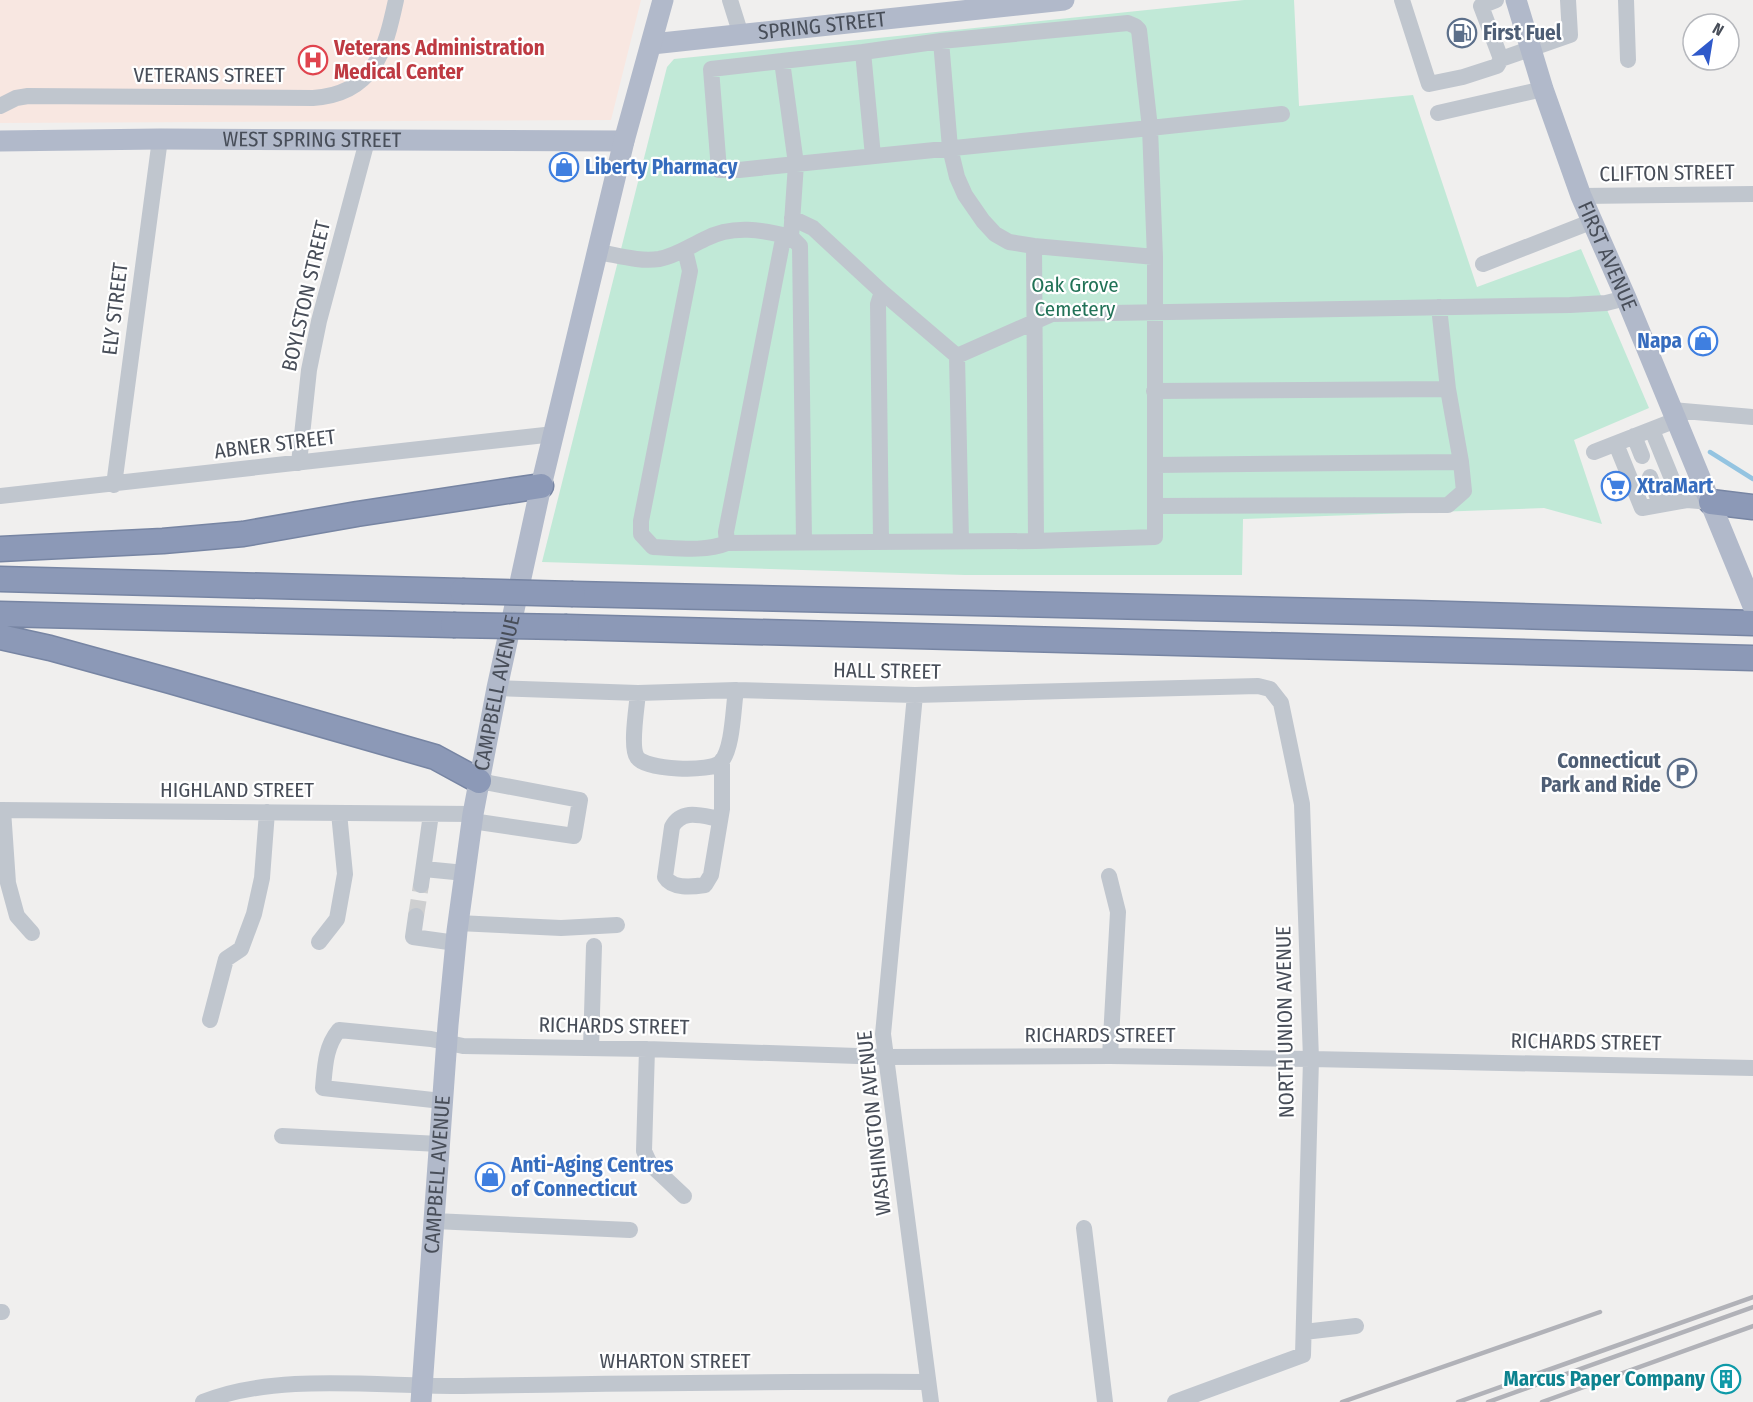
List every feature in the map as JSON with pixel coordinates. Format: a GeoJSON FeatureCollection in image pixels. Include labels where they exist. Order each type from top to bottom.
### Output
{"type":"FeatureCollection","features":[{"type":"Feature","properties":{"kind":"highway"},"geometry":{"type":"LineString","coordinates":[[0,549],[162,541],[243,534],[541,486]]}},
{"type":"Feature","properties":{"kind":"highway"},"geometry":{"type":"LineString","coordinates":[[1711,502],[1753,507]]}},
{"type":"Feature","properties":{"kind":"highway"},"geometry":{"type":"LineString","coordinates":[[0,579],[1753,623]]}},
{"type":"Feature","properties":{"kind":"highway"},"geometry":{"type":"LineString","coordinates":[[0,614],[1753,658]]}},
{"type":"Feature","properties":{"kind":"highway"},"geometry":{"type":"LineString","coordinates":[[0,637],[50,648],[170,681],[435,757],[479,781]]}},
{"type":"Feature","properties":{"kind":"main road","name":"CAMPBELL AVENUE"},"geometry":{"type":"LineString","coordinates":[[422,1394],[446,1042],[457,933],[479,781],[541,486],[624,141],[663,0]]}},
{"type":"Feature","properties":{"kind":"main road","name":"SPRING STREET"},"geometry":{"type":"LineString","coordinates":[[652,44],[1064,0]]}},
{"type":"Feature","properties":{"kind":"main road","name":"FIRST AVENUE"},"geometry":{"type":"LineString","coordinates":[[1516,0],[1530,50],[1581,196],[1626,298],[1753,606]]}},
{"type":"Feature","properties":{"kind":"main road","name":"WEST SPRING STREET"},"geometry":{"type":"LineString","coordinates":[[0,141],[160,139],[624,141]]}},
{"type":"Feature","properties":{"kind":"street","name":"VETERANS STREET"},"geometry":{"type":"LineString","coordinates":[[0,106],[14,99],[28,96],[313,98],[336,94],[360,81],[377,62],[388,38],[396,0]]}},
{"type":"Feature","properties":{"kind":"street"},"geometry":{"type":"LineString","coordinates":[[730,0],[741,35]]}},
{"type":"Feature","properties":{"kind":"street"},"geometry":{"type":"LineString","coordinates":[[1402,0],[1429,84],[1463,77],[1497,66],[1501,59],[1570,35],[1568,0]]}},
{"type":"Feature","properties":{"kind":"street"},"geometry":{"type":"LineString","coordinates":[[1626,0],[1628,60]]}},
{"type":"Feature","properties":{"kind":"street"},"geometry":{"type":"LineString","coordinates":[[1485,2],[1501,59]]}},
{"type":"Feature","properties":{"kind":"street"},"geometry":{"type":"LineString","coordinates":[[686,250],[690,271],[643,509],[641,534],[653,548],[692,549],[721,546],[728,543],[804,541],[1036,541],[1155,537],[1155,257],[1150,128],[1139,30],[1128,23],[941,41],[711,69],[719,170],[739,170],[1150,128],[1282,114]]}},
{"type":"Feature","properties":{"kind":"street"},"geometry":{"type":"LineString","coordinates":[[941,41],[950,148],[957,177],[965,195],[994,234],[1009,242],[1034,246],[1155,257]]}},
{"type":"Feature","properties":{"kind":"street"},"geometry":{"type":"LineString","coordinates":[[863,52],[873,156]]}},
{"type":"Feature","properties":{"kind":"street"},"geometry":{"type":"LineString","coordinates":[[782,61],[796,164],[792,237]]}},
{"type":"Feature","properties":{"kind":"street"},"geometry":{"type":"LineString","coordinates":[[1438,113],[1544,89]]}},
{"type":"Feature","properties":{"kind":"street","name":"ELY STREET"},"geometry":{"type":"LineString","coordinates":[[114,485],[160,139]]}},
{"type":"Feature","properties":{"kind":"street","name":"BOYLSTON STREET"},"geometry":{"type":"LineString","coordinates":[[299,463],[308,382],[319,321],[367,141]]}},
{"type":"Feature","properties":{"kind":"street","name":"CLIFTON STREET"},"geometry":{"type":"LineString","coordinates":[[1581,196],[1753,194]]}},
{"type":"Feature","properties":{"kind":"street"},"geometry":{"type":"LineString","coordinates":[[792,218],[813,228],[882,292],[957,356],[961,541]]}},
{"type":"Feature","properties":{"kind":"street"},"geometry":{"type":"LineString","coordinates":[[1482,264],[1593,221]]}},
{"type":"Feature","properties":{"kind":"street"},"geometry":{"type":"LineString","coordinates":[[598,252],[651,260],[660,259],[686,250],[708,237],[753,228],[792,237],[800,246],[804,541]]}},
{"type":"Feature","properties":{"kind":"street"},"geometry":{"type":"LineString","coordinates":[[728,543],[726,532],[782,244],[792,237]]}},
{"type":"Feature","properties":{"kind":"street"},"geometry":{"type":"LineString","coordinates":[[1034,246],[1036,541]]}},
{"type":"Feature","properties":{"kind":"street"},"geometry":{"type":"LineString","coordinates":[[881,541],[878,304],[882,292]]}},
{"type":"Feature","properties":{"kind":"street"},"geometry":{"type":"LineString","coordinates":[[957,356],[1052,314],[1570,305],[1606,303],[1626,298]]}},
{"type":"Feature","properties":{"kind":"street"},"geometry":{"type":"LineString","coordinates":[[1156,506],[1448,505],[1464,491],[1448,389],[1439,307]]}},
{"type":"Feature","properties":{"kind":"street"},"geometry":{"type":"LineString","coordinates":[[1154,390],[1448,389]]}},
{"type":"Feature","properties":{"kind":"street"},"geometry":{"type":"LineString","coordinates":[[1594,452],[1652,430],[1674,415],[1753,417]]}},
{"type":"Feature","properties":{"kind":"street"},"geometry":{"type":"LineString","coordinates":[[1652,430],[1680,501]]}},
{"type":"Feature","properties":{"kind":"street","name":"ABNER STREET"},"geometry":{"type":"LineString","coordinates":[[0,496],[554,434]]}},
{"type":"Feature","properties":{"kind":"street"},"geometry":{"type":"LineString","coordinates":[[1635,436],[1642,456]]}},
{"type":"Feature","properties":{"kind":"street"},"geometry":{"type":"LineString","coordinates":[[1616,444],[1642,508],[1680,501],[1711,502]]}},
{"type":"Feature","properties":{"kind":"street"},"geometry":{"type":"LineString","coordinates":[[1155,465],[1461,462]]}},
{"type":"Feature","properties":{"kind":"street"},"geometry":{"type":"LineString","coordinates":[[1650,477],[1660,504]]}},
{"type":"Feature","properties":{"kind":"street","name":"HALL STREET"},"geometry":{"type":"LineString","coordinates":[[497,688],[638,693],[736,690],[915,695],[1258,686],[1274,692]]}},
{"type":"Feature","properties":{"kind":"street"},"geometry":{"type":"LineString","coordinates":[[720,819],[687,814],[675,821],[664,877],[672,885],[705,885],[709,880],[720,819],[722,760],[729,740],[736,690]]}},
{"type":"Feature","properties":{"kind":"street","name":"NORTH UNION AVENUE"},"geometry":{"type":"LineString","coordinates":[[1175,1402],[1303,1355],[1311,1059],[1302,804],[1281,703],[1274,692]]}},
{"type":"Feature","properties":{"kind":"street"},"geometry":{"type":"LineString","coordinates":[[638,693],[634,749],[639,760],[645,764],[663,767],[707,769],[715,767],[722,760]]}},
{"type":"Feature","properties":{"kind":"street","name":"WASHINGTON AVENUE"},"geometry":{"type":"LineString","coordinates":[[915,695],[883,1034],[931,1402]]}},
{"type":"Feature","properties":{"kind":"street","name":"HIGHLAND STREET"},"geometry":{"type":"LineString","coordinates":[[1,810],[431,814],[473,817],[574,836],[580,800],[479,781]]}},
{"type":"Feature","properties":{"kind":"street"},"geometry":{"type":"LineString","coordinates":[[1,810],[8,883],[17,916],[32,933]]}},
{"type":"Feature","properties":{"kind":"street"},"geometry":{"type":"LineString","coordinates":[[210,1020],[226,959],[241,950],[254,914],[262,878],[267,812]]}},
{"type":"Feature","properties":{"kind":"street"},"geometry":{"type":"LineString","coordinates":[[319,942],[337,919],[345,874],[339,813]]}},
{"type":"Feature","properties":{"kind":"street"},"geometry":{"type":"LineString","coordinates":[[431,814],[422,877],[465,873]]}},
{"type":"Feature","properties":{"kind":"street"},"geometry":{"type":"LineString","coordinates":[[1109,876],[1118,912],[1110,1056]]}},
{"type":"Feature","properties":{"kind":"street"},"geometry":{"type":"LineString","coordinates":[[416,916],[413,938],[457,933],[617,925]]}},
{"type":"Feature","properties":{"kind":"street"},"geometry":{"type":"LineString","coordinates":[[591,1048],[594,946]]}},
{"type":"Feature","properties":{"kind":"street","name":"RICHARDS STREET"},"geometry":{"type":"LineString","coordinates":[[442,1101],[323,1088],[326,1057],[332,1038],[339,1030],[431,1038],[463,1046],[647,1048],[887,1057],[1110,1056],[1753,1068]]}},
{"type":"Feature","properties":{"kind":"street"},"geometry":{"type":"LineString","coordinates":[[647,1048],[644,1151],[650,1164],[684,1196]]}},
{"type":"Feature","properties":{"kind":"street"},"geometry":{"type":"LineString","coordinates":[[282,1136],[439,1144]]}},
{"type":"Feature","properties":{"kind":"street"},"geometry":{"type":"LineString","coordinates":[[434,1221],[630,1230]]}},
{"type":"Feature","properties":{"kind":"street"},"geometry":{"type":"LineString","coordinates":[[1084,1228],[1105,1402]]}},
{"type":"Feature","properties":{"kind":"street"},"geometry":{"type":"LineString","coordinates":[[1304,1332],[1356,1326]]}},
{"type":"Feature","properties":{"kind":"street","name":"WHARTON STREET"},"geometry":{"type":"LineString","coordinates":[[203,1402],[224,1395],[294,1384],[422,1394],[928,1382]]}},
{"type":"Feature","properties":{"kind":"shaded area","name":"Veterans Administration Medical Center"},"geometry":{"type":"Polygon","coordinates":[[[0,0],[641,0],[611,120],[0,123],[0,0]]]}},
{"type":"Feature","properties":{"kind":"green space","name":"Oak Grove Cemetery"},"geometry":{"type":"Polygon","coordinates":[[[1244,0],[1294,0],[1299,106],[1413,95],[1477,287],[1581,249],[1649,408],[1574,440],[1602,524],[1544,508],[1243,519],[1242,575],[965,575],[542,562],[667,67],[674,59],[1244,0]]]}},
{"type":"Feature","properties":{"kind":"waterway"},"geometry":{"type":"LineString","coordinates":[[1710,452],[1753,479]]}},
{"type":"Feature","properties":{"kind":"tunnel"},"geometry":{"type":"LineString","coordinates":[[416,916],[421,885]]}},
{"type":"Feature","properties":{"kind":"railway"},"geometry":{"type":"LineString","coordinates":[[1458,1402],[1753,1297]]}},
{"type":"Feature","properties":{"kind":"railway"},"geometry":{"type":"LineString","coordinates":[[1488,1402],[1753,1307]]}},
{"type":"Feature","properties":{"kind":"railway"},"geometry":{"type":"LineString","coordinates":[[1342,1402],[1600,1312]]}},
{"type":"Feature","properties":{"kind":"railway"},"geometry":{"type":"LineString","coordinates":[[1542,1402],[1753,1326]]}},
{"type":"Feature","properties":{"kind":"place","name":"First Fuel"},"geometry":{"type":"Point","coordinates":[1462,33]}},
{"type":"Feature","properties":{"kind":"place","name":"Veterans Administration Medical Center"},"geometry":{"type":"Point","coordinates":[313,60]}},
{"type":"Feature","properties":{"kind":"place","name":"Liberty Pharmacy"},"geometry":{"type":"Point","coordinates":[564,167]}},
{"type":"Feature","properties":{"kind":"place","name":"Napa"},"geometry":{"type":"Point","coordinates":[1703,341]}},
{"type":"Feature","properties":{"kind":"place","name":"XtraMart"},"geometry":{"type":"Point","coordinates":[1616,486]}},
{"type":"Feature","properties":{"kind":"place","name":"Connecticut Park and Ride"},"geometry":{"type":"Point","coordinates":[1682,773]}},
{"type":"Feature","properties":{"kind":"place","name":"Anti-Aging Centres of Connecticut"},"geometry":{"type":"Point","coordinates":[490,1177]}},
{"type":"Feature","properties":{"kind":"place","name":"Marcus Paper Company"},"geometry":{"type":"Point","coordinates":[1726,1379]}}]}
